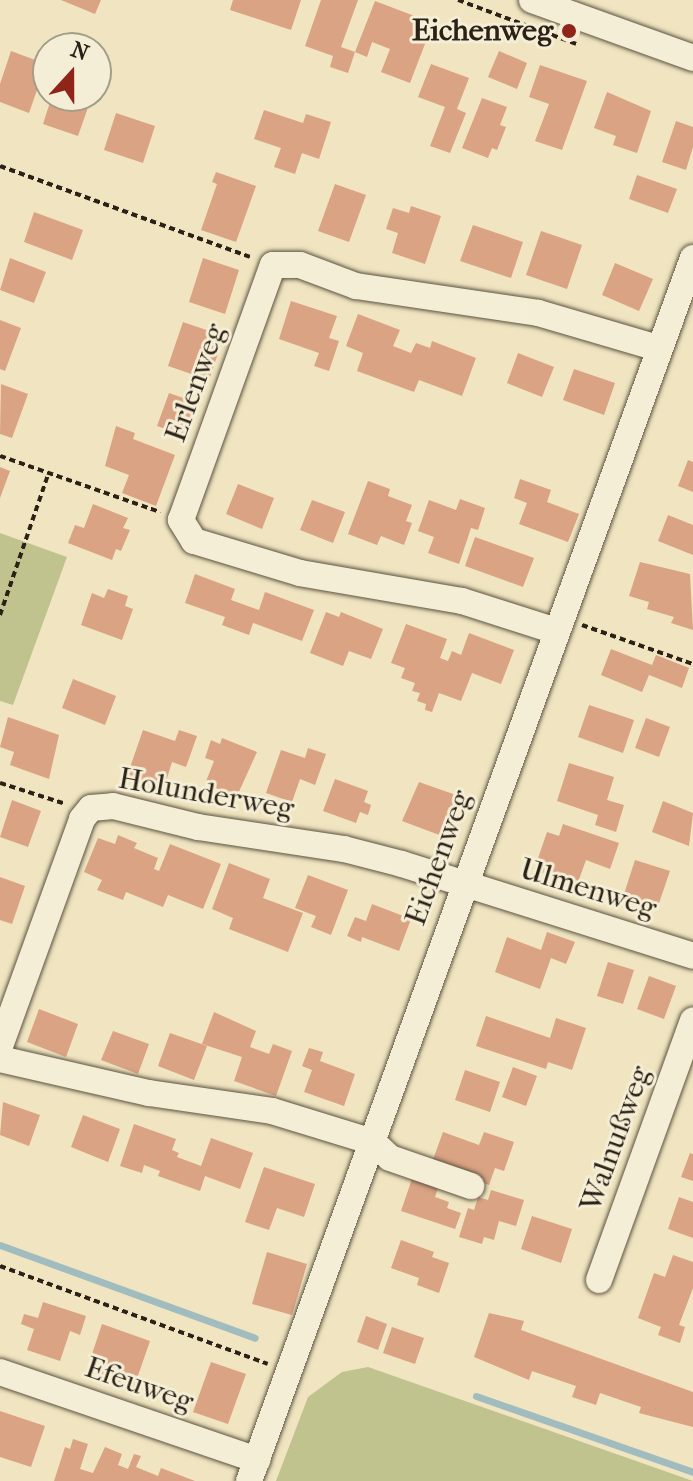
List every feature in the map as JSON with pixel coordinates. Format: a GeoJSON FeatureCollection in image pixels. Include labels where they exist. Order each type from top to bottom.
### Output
{"type":"FeatureCollection","features":[{"type":"Feature","properties":{"kind":"street"},"geometry":{"type":"LineString","coordinates":[[532,0],[693,58]]}},
{"type":"Feature","properties":{"kind":"street","name":"Eichenweg"},"geometry":{"type":"LineString","coordinates":[[253,1470],[658,348],[685,303],[693,258]]}},
{"type":"Feature","properties":{"kind":"street"},"geometry":{"type":"LineString","coordinates":[[273,265],[300,265],[356,286],[538,313],[658,348]]}},
{"type":"Feature","properties":{"kind":"street","name":"Erlenweg"},"geometry":{"type":"LineString","coordinates":[[181,520],[273,265]]}},
{"type":"Feature","properties":{"kind":"street"},"geometry":{"type":"LineString","coordinates":[[181,520],[194,541],[300,573],[462,601],[559,624]]}},
{"type":"Feature","properties":{"kind":"street","name":"Holunderweg"},"geometry":{"type":"LineString","coordinates":[[0,1046],[82,819],[91,808],[113,806],[198,827],[344,849],[463,884]]}},
{"type":"Feature","properties":{"kind":"street","name":"Ulmenweg"},"geometry":{"type":"LineString","coordinates":[[463,884],[693,956]]}},
{"type":"Feature","properties":{"kind":"street","name":"Walnußweg"},"geometry":{"type":"LineString","coordinates":[[599,1280],[693,1020]]}},
{"type":"Feature","properties":{"kind":"street"},"geometry":{"type":"LineString","coordinates":[[0,1059],[149,1093],[272,1111],[373,1142],[390,1158],[471,1186]]}},
{"type":"Feature","properties":{"kind":"street","name":"Efeuweg"},"geometry":{"type":"LineString","coordinates":[[0,1372],[253,1470]]}},
{"type":"Feature","properties":{"kind":"path"},"geometry":{"type":"LineString","coordinates":[[0,166],[273,265]]}},
{"type":"Feature","properties":{"kind":"path"},"geometry":{"type":"LineString","coordinates":[[0,456],[181,520]]}},
{"type":"Feature","properties":{"kind":"path"},"geometry":{"type":"LineString","coordinates":[[0,615],[49,472]]}},
{"type":"Feature","properties":{"kind":"path"},"geometry":{"type":"LineString","coordinates":[[559,624],[693,664]]}},
{"type":"Feature","properties":{"kind":"path"},"geometry":{"type":"LineString","coordinates":[[0,783],[74,807],[91,808]]}},
{"type":"Feature","properties":{"kind":"path"},"geometry":{"type":"LineString","coordinates":[[0,1266],[290,1372]]}},
{"type":"Feature","properties":{"kind":"green space"},"geometry":{"type":"Polygon","coordinates":[[[0,533],[67,557],[13,705],[0,701],[0,533]]]}},
{"type":"Feature","properties":{"kind":"green space"},"geometry":{"type":"Polygon","coordinates":[[[368,1367],[693,1481],[276,1481],[308,1397],[342,1372],[368,1367]]]}},
{"type":"Feature","properties":{"kind":"building"},"geometry":{"type":"Polygon","coordinates":[[[61,0],[101,0],[95,14],[61,0]]]}},
{"type":"Feature","properties":{"kind":"building"},"geometry":{"type":"Polygon","coordinates":[[[233,0],[301,0],[291,30],[230,10],[233,0]]]}},
{"type":"Feature","properties":{"kind":"building"},"geometry":{"type":"Polygon","coordinates":[[[321,0],[358,0],[341,47],[355,52],[348,73],[330,67],[333,56],[305,46],[321,0]]]}},
{"type":"Feature","properties":{"kind":"building"},"geometry":{"type":"Polygon","coordinates":[[[375,1],[433,23],[410,83],[381,72],[390,49],[372,42],[367,57],[355,52],[375,1]]]}},
{"type":"Feature","properties":{"kind":"building"},"geometry":{"type":"Polygon","coordinates":[[[11,51],[32,59],[32,104],[29,113],[0,102],[0,84],[11,51]]]}},
{"type":"Feature","properties":{"kind":"building"},"geometry":{"type":"Polygon","coordinates":[[[499,51],[527,63],[517,89],[488,77],[499,51]]]}},
{"type":"Feature","properties":{"kind":"building"},"geometry":{"type":"Polygon","coordinates":[[[431,64],[469,78],[457,109],[466,113],[450,153],[430,146],[445,107],[418,97],[431,64]]]}},
{"type":"Feature","properties":{"kind":"building"},"geometry":{"type":"Polygon","coordinates":[[[540,65],[587,81],[562,150],[535,141],[549,104],[529,97],[540,65]]]}},
{"type":"Feature","properties":{"kind":"building"},"geometry":{"type":"Polygon","coordinates":[[[607,92],[651,111],[637,153],[613,145],[616,136],[594,128],[607,92]]]}},
{"type":"Feature","properties":{"kind":"building"},"geometry":{"type":"Polygon","coordinates":[[[482,98],[507,107],[500,125],[506,127],[497,150],[492,148],[488,158],[462,148],[482,98]]]}},
{"type":"Feature","properties":{"kind":"building"},"geometry":{"type":"Polygon","coordinates":[[[264,110],[303,123],[306,114],[331,122],[319,159],[302,153],[295,174],[274,167],[281,148],[254,139],[264,110]]]}},
{"type":"Feature","properties":{"kind":"building"},"geometry":{"type":"Polygon","coordinates":[[[47,112],[86,112],[78,136],[43,124],[47,112]]]}},
{"type":"Feature","properties":{"kind":"building"},"geometry":{"type":"Polygon","coordinates":[[[116,113],[155,126],[143,163],[104,150],[116,113]]]}},
{"type":"Feature","properties":{"kind":"building"},"geometry":{"type":"Polygon","coordinates":[[[676,121],[693,127],[693,147],[686,170],[662,162],[676,121]]]}},
{"type":"Feature","properties":{"kind":"building"},"geometry":{"type":"Polygon","coordinates":[[[216,172],[256,186],[236,242],[201,230],[217,184],[212,182],[216,172]]]}},
{"type":"Feature","properties":{"kind":"building"},"geometry":{"type":"Polygon","coordinates":[[[637,175],[677,189],[668,213],[629,199],[637,175]]]}},
{"type":"Feature","properties":{"kind":"building"},"geometry":{"type":"Polygon","coordinates":[[[335,184],[366,195],[349,242],[318,231],[335,184]]]}},
{"type":"Feature","properties":{"kind":"building"},"geometry":{"type":"Polygon","coordinates":[[[411,206],[441,216],[425,264],[392,253],[398,233],[386,229],[393,208],[409,213],[411,206]]]}},
{"type":"Feature","properties":{"kind":"building"},"geometry":{"type":"Polygon","coordinates":[[[34,212],[83,230],[72,260],[24,242],[34,212]]]}},
{"type":"Feature","properties":{"kind":"building"},"geometry":{"type":"Polygon","coordinates":[[[473,225],[523,242],[511,278],[460,261],[473,225]]]}},
{"type":"Feature","properties":{"kind":"building"},"geometry":{"type":"Polygon","coordinates":[[[541,231],[582,245],[567,289],[526,275],[541,231]]]}},
{"type":"Feature","properties":{"kind":"building"},"geometry":{"type":"Polygon","coordinates":[[[10,258],[46,272],[34,303],[0,290],[10,258]]]}},
{"type":"Feature","properties":{"kind":"building"},"geometry":{"type":"Polygon","coordinates":[[[203,258],[239,270],[225,314],[189,302],[203,258]]]}},
{"type":"Feature","properties":{"kind":"building"},"geometry":{"type":"Polygon","coordinates":[[[615,263],[653,279],[639,311],[602,295],[615,263]]]}},
{"type":"Feature","properties":{"kind":"building"},"geometry":{"type":"Polygon","coordinates":[[[291,301],[337,316],[329,338],[339,341],[329,371],[314,366],[319,353],[279,339],[291,301]]]}},
{"type":"Feature","properties":{"kind":"building"},"geometry":{"type":"Polygon","coordinates":[[[358,314],[400,330],[393,346],[411,353],[416,343],[430,348],[432,341],[476,358],[462,396],[419,380],[414,392],[357,371],[363,353],[346,346],[358,314]]]}},
{"type":"Feature","properties":{"kind":"building"},"geometry":{"type":"Polygon","coordinates":[[[0,320],[21,328],[5,371],[0,369],[0,320]]]}},
{"type":"Feature","properties":{"kind":"building"},"geometry":{"type":"Polygon","coordinates":[[[183,322],[224,336],[209,380],[168,366],[183,322]]]}},
{"type":"Feature","properties":{"kind":"building"},"geometry":{"type":"Polygon","coordinates":[[[518,353],[554,367],[542,397],[507,383],[518,353]]]}},
{"type":"Feature","properties":{"kind":"building"},"geometry":{"type":"Polygon","coordinates":[[[574,369],[615,383],[604,415],[563,400],[574,369]]]}},
{"type":"Feature","properties":{"kind":"building"},"geometry":{"type":"Polygon","coordinates":[[[1,384],[28,394],[12,438],[0,434],[1,384]]]}},
{"type":"Feature","properties":{"kind":"building"},"geometry":{"type":"Polygon","coordinates":[[[169,393],[198,403],[186,436],[157,426],[169,393]]]}},
{"type":"Feature","properties":{"kind":"building"},"geometry":{"type":"Polygon","coordinates":[[[116,426],[135,433],[133,439],[175,455],[156,506],[122,493],[129,475],[105,466],[116,426]]]}},
{"type":"Feature","properties":{"kind":"building"},"geometry":{"type":"Polygon","coordinates":[[[688,460],[693,462],[693,492],[678,486],[688,460]]]}},
{"type":"Feature","properties":{"kind":"building"},"geometry":{"type":"Polygon","coordinates":[[[0,467],[10,471],[0,498],[0,467]]]}},
{"type":"Feature","properties":{"kind":"building"},"geometry":{"type":"Polygon","coordinates":[[[520,479],[551,490],[547,502],[579,514],[568,542],[519,524],[527,503],[514,498],[520,479]]]}},
{"type":"Feature","properties":{"kind":"building"},"geometry":{"type":"Polygon","coordinates":[[[368,481],[390,489],[388,496],[412,505],[406,521],[412,523],[404,545],[381,536],[377,545],[348,534],[368,481]]]}},
{"type":"Feature","properties":{"kind":"building"},"geometry":{"type":"Polygon","coordinates":[[[238,484],[274,498],[262,529],[226,514],[238,484]]]}},
{"type":"Feature","properties":{"kind":"building"},"geometry":{"type":"Polygon","coordinates":[[[460,499],[485,508],[478,530],[471,528],[459,564],[428,553],[434,537],[418,531],[429,500],[456,510],[460,499]]]}},
{"type":"Feature","properties":{"kind":"building"},"geometry":{"type":"Polygon","coordinates":[[[312,500],[345,512],[333,543],[300,530],[312,500]]]}},
{"type":"Feature","properties":{"kind":"building"},"geometry":{"type":"Polygon","coordinates":[[[93,504],[128,518],[123,528],[130,530],[121,551],[116,549],[112,560],[68,543],[75,525],[84,528],[93,504]]]}},
{"type":"Feature","properties":{"kind":"building"},"geometry":{"type":"Polygon","coordinates":[[[668,515],[693,525],[693,555],[658,541],[668,515]]]}},
{"type":"Feature","properties":{"kind":"building"},"geometry":{"type":"Polygon","coordinates":[[[475,537],[534,558],[523,587],[465,566],[475,537]]]}},
{"type":"Feature","properties":{"kind":"building"},"geometry":{"type":"Polygon","coordinates":[[[640,562],[690,574],[693,630],[671,623],[674,617],[647,609],[649,602],[629,596],[640,562]]]}},
{"type":"Feature","properties":{"kind":"building"},"geometry":{"type":"Polygon","coordinates":[[[195,574],[235,589],[231,600],[259,610],[265,592],[314,610],[302,641],[253,623],[249,635],[222,625],[225,617],[185,603],[195,574]]]}},
{"type":"Feature","properties":{"kind":"building"},"geometry":{"type":"Polygon","coordinates":[[[108,589],[128,596],[125,606],[133,609],[122,640],[81,625],[92,593],[104,598],[108,589]]]}},
{"type":"Feature","properties":{"kind":"building"},"geometry":{"type":"Polygon","coordinates":[[[326,612],[339,617],[341,612],[383,629],[371,659],[349,651],[343,666],[310,653],[326,612]]]}},
{"type":"Feature","properties":{"kind":"building"},"geometry":{"type":"Polygon","coordinates":[[[406,624],[447,639],[440,658],[448,661],[452,651],[461,655],[469,633],[514,650],[501,684],[472,673],[461,701],[439,693],[432,712],[425,710],[426,704],[417,701],[420,693],[412,691],[415,683],[401,678],[405,668],[391,663],[406,624]]]}},
{"type":"Feature","properties":{"kind":"building"},"geometry":{"type":"Polygon","coordinates":[[[611,649],[652,665],[656,655],[689,668],[682,688],[649,675],[642,692],[601,675],[611,649]]]}},
{"type":"Feature","properties":{"kind":"building"},"geometry":{"type":"Polygon","coordinates":[[[73,679],[116,696],[105,725],[62,708],[73,679]]]}},
{"type":"Feature","properties":{"kind":"building"},"geometry":{"type":"Polygon","coordinates":[[[589,705],[634,720],[623,753],[578,737],[589,705]]]}},
{"type":"Feature","properties":{"kind":"building"},"geometry":{"type":"Polygon","coordinates":[[[8,717],[59,735],[49,779],[10,765],[14,752],[0,747],[8,717]]]}},
{"type":"Feature","properties":{"kind":"building"},"geometry":{"type":"Polygon","coordinates":[[[646,718],[670,727],[659,757],[635,748],[646,718]]]}},
{"type":"Feature","properties":{"kind":"building"},"geometry":{"type":"Polygon","coordinates":[[[143,730],[175,741],[179,730],[197,736],[186,767],[172,762],[164,788],[127,776],[143,730]]]}},
{"type":"Feature","properties":{"kind":"building"},"geometry":{"type":"Polygon","coordinates":[[[222,738],[257,752],[237,796],[205,784],[214,761],[205,758],[211,740],[220,744],[222,738]]]}},
{"type":"Feature","properties":{"kind":"building"},"geometry":{"type":"Polygon","coordinates":[[[308,748],[326,754],[315,785],[300,779],[292,802],[266,793],[281,750],[305,758],[308,748]]]}},
{"type":"Feature","properties":{"kind":"building"},"geometry":{"type":"Polygon","coordinates":[[[569,763],[614,777],[607,800],[624,805],[616,832],[595,825],[598,815],[557,801],[569,763]]]}},
{"type":"Feature","properties":{"kind":"building"},"geometry":{"type":"Polygon","coordinates":[[[335,779],[368,791],[364,802],[371,805],[368,815],[360,812],[356,823],[323,811],[335,779]]]}},
{"type":"Feature","properties":{"kind":"building"},"geometry":{"type":"Polygon","coordinates":[[[419,782],[456,795],[442,836],[402,821],[419,782]]]}},
{"type":"Feature","properties":{"kind":"building"},"geometry":{"type":"Polygon","coordinates":[[[12,800],[41,811],[28,847],[0,837],[12,800]]]}},
{"type":"Feature","properties":{"kind":"building"},"geometry":{"type":"Polygon","coordinates":[[[663,801],[693,813],[689,846],[652,832],[663,801]]]}},
{"type":"Feature","properties":{"kind":"building"},"geometry":{"type":"Polygon","coordinates":[[[563,824],[619,843],[610,869],[586,860],[577,885],[534,870],[547,832],[559,836],[563,824]]]}},
{"type":"Feature","properties":{"kind":"building"},"geometry":{"type":"Polygon","coordinates":[[[118,835],[137,843],[134,848],[158,858],[154,869],[159,871],[170,844],[221,864],[203,909],[168,895],[163,907],[126,892],[123,900],[97,890],[102,880],[84,872],[98,838],[115,844],[118,835]]]}},
{"type":"Feature","properties":{"kind":"building"},"geometry":{"type":"Polygon","coordinates":[[[635,860],[670,871],[657,909],[623,897],[635,860]]]}},
{"type":"Feature","properties":{"kind":"building"},"geometry":{"type":"Polygon","coordinates":[[[229,863],[270,879],[263,898],[303,913],[288,952],[229,929],[233,918],[212,909],[229,863]]]}},
{"type":"Feature","properties":{"kind":"building"},"geometry":{"type":"Polygon","coordinates":[[[308,875],[348,890],[331,935],[311,927],[316,916],[295,908],[308,875]]]}},
{"type":"Feature","properties":{"kind":"building"},"geometry":{"type":"Polygon","coordinates":[[[0,877],[25,886],[12,924],[0,920],[0,877]]]}},
{"type":"Feature","properties":{"kind":"building"},"geometry":{"type":"Polygon","coordinates":[[[372,904],[411,919],[399,951],[362,937],[361,942],[347,936],[355,917],[366,921],[372,904]]]}},
{"type":"Feature","properties":{"kind":"building"},"geometry":{"type":"Polygon","coordinates":[[[547,932],[575,942],[566,964],[551,958],[540,989],[495,972],[507,937],[541,950],[547,932]]]}},
{"type":"Feature","properties":{"kind":"building"},"geometry":{"type":"Polygon","coordinates":[[[608,962],[634,970],[623,1004],[597,996],[608,962]]]}},
{"type":"Feature","properties":{"kind":"building"},"geometry":{"type":"Polygon","coordinates":[[[649,976],[676,986],[664,1019],[637,1009],[649,976]]]}},
{"type":"Feature","properties":{"kind":"building"},"geometry":{"type":"Polygon","coordinates":[[[39,1009],[78,1024],[66,1057],[27,1042],[39,1009]]]}},
{"type":"Feature","properties":{"kind":"building"},"geometry":{"type":"Polygon","coordinates":[[[214,1012],[256,1031],[250,1047],[269,1054],[273,1044],[292,1051],[276,1096],[234,1081],[242,1057],[202,1044],[214,1012]]]}},
{"type":"Feature","properties":{"kind":"building"},"geometry":{"type":"Polygon","coordinates":[[[486,1016],[550,1038],[556,1018],[586,1028],[572,1070],[548,1062],[546,1069],[476,1046],[486,1016]]]}},
{"type":"Feature","properties":{"kind":"building"},"geometry":{"type":"Polygon","coordinates":[[[113,1031],[149,1044],[138,1074],[101,1060],[113,1031]]]}},
{"type":"Feature","properties":{"kind":"building"},"geometry":{"type":"Polygon","coordinates":[[[170,1033],[207,1046],[194,1080],[158,1066],[170,1033]]]}},
{"type":"Feature","properties":{"kind":"building"},"geometry":{"type":"Polygon","coordinates":[[[309,1048],[323,1052],[320,1061],[355,1074],[344,1106],[304,1092],[312,1070],[302,1066],[309,1048]]]}},
{"type":"Feature","properties":{"kind":"building"},"geometry":{"type":"Polygon","coordinates":[[[513,1067],[537,1076],[526,1106],[502,1097],[513,1067]]]}},
{"type":"Feature","properties":{"kind":"building"},"geometry":{"type":"Polygon","coordinates":[[[465,1070],[500,1082],[490,1112],[455,1100],[465,1070]]]}},
{"type":"Feature","properties":{"kind":"building"},"geometry":{"type":"Polygon","coordinates":[[[3,1102],[40,1115],[29,1146],[0,1135],[3,1102]]]}},
{"type":"Feature","properties":{"kind":"building"},"geometry":{"type":"Polygon","coordinates":[[[83,1115],[120,1129],[108,1162],[71,1147],[83,1115]]]}},
{"type":"Feature","properties":{"kind":"building"},"geometry":{"type":"Polygon","coordinates":[[[134,1124],[176,1139],[172,1150],[179,1153],[177,1157],[201,1166],[211,1138],[253,1153],[240,1189],[205,1176],[200,1191],[158,1176],[160,1171],[144,1165],[142,1173],[120,1166],[134,1124]]]}},
{"type":"Feature","properties":{"kind":"building"},"geometry":{"type":"Polygon","coordinates":[[[443,1132],[479,1145],[484,1132],[514,1142],[504,1171],[495,1168],[489,1185],[431,1165],[443,1132]]]}},
{"type":"Feature","properties":{"kind":"building"},"geometry":{"type":"Polygon","coordinates":[[[690,1153],[693,1154],[693,1181],[681,1177],[690,1153]]]}},
{"type":"Feature","properties":{"kind":"building"},"geometry":{"type":"Polygon","coordinates":[[[264,1167],[315,1184],[304,1217],[277,1208],[269,1230],[245,1222],[264,1167]]]}},
{"type":"Feature","properties":{"kind":"building"},"geometry":{"type":"Polygon","coordinates":[[[412,1179],[438,1188],[435,1197],[449,1202],[447,1208],[461,1213],[455,1229],[401,1211],[412,1179]]]}},
{"type":"Feature","properties":{"kind":"building"},"geometry":{"type":"Polygon","coordinates":[[[491,1190],[524,1200],[516,1226],[499,1221],[494,1240],[484,1237],[482,1244],[459,1237],[468,1208],[474,1210],[478,1197],[488,1200],[491,1190]]]}},
{"type":"Feature","properties":{"kind":"building"},"geometry":{"type":"Polygon","coordinates":[[[679,1197],[693,1202],[693,1238],[668,1229],[679,1197]]]}},
{"type":"Feature","properties":{"kind":"building"},"geometry":{"type":"Polygon","coordinates":[[[532,1216],[572,1229],[561,1263],[521,1249],[532,1216]]]}},
{"type":"Feature","properties":{"kind":"building"},"geometry":{"type":"Polygon","coordinates":[[[401,1240],[434,1252],[432,1257],[449,1263],[439,1293],[417,1285],[419,1278],[391,1268],[401,1240]]]}},
{"type":"Feature","properties":{"kind":"building"},"geometry":{"type":"Polygon","coordinates":[[[267,1252],[307,1264],[292,1315],[252,1304],[267,1252]]]}},
{"type":"Feature","properties":{"kind":"building"},"geometry":{"type":"Polygon","coordinates":[[[673,1255],[693,1262],[693,1288],[679,1325],[685,1327],[680,1343],[658,1335],[661,1327],[638,1318],[654,1273],[665,1277],[673,1255]]]}},
{"type":"Feature","properties":{"kind":"building"},"geometry":{"type":"Polygon","coordinates":[[[43,1302],[86,1316],[80,1335],[70,1331],[60,1361],[27,1350],[34,1329],[21,1324],[24,1314],[38,1318],[43,1302]]]}},
{"type":"Feature","properties":{"kind":"building"},"geometry":{"type":"Polygon","coordinates":[[[489,1313],[524,1321],[521,1330],[693,1392],[693,1427],[639,1413],[641,1407],[600,1393],[596,1405],[572,1397],[576,1386],[532,1371],[529,1380],[474,1357],[489,1313]]]}},
{"type":"Feature","properties":{"kind":"building"},"geometry":{"type":"Polygon","coordinates":[[[366,1316],[387,1324],[378,1350],[357,1342],[366,1316]]]}},
{"type":"Feature","properties":{"kind":"building"},"geometry":{"type":"Polygon","coordinates":[[[102,1324],[150,1341],[134,1387],[99,1375],[105,1359],[92,1354],[102,1324]]]}},
{"type":"Feature","properties":{"kind":"building"},"geometry":{"type":"Polygon","coordinates":[[[392,1327],[424,1338],[415,1364],[383,1353],[392,1327]]]}},
{"type":"Feature","properties":{"kind":"building"},"geometry":{"type":"Polygon","coordinates":[[[211,1362],[246,1374],[228,1424],[193,1412],[211,1362]]]}},
{"type":"Feature","properties":{"kind":"building"},"geometry":{"type":"Polygon","coordinates":[[[0,1411],[45,1426],[31,1467],[0,1457],[0,1411]]]}},
{"type":"Feature","properties":{"kind":"building"},"geometry":{"type":"Polygon","coordinates":[[[73,1439],[88,1444],[80,1469],[93,1473],[105,1447],[122,1454],[118,1465],[128,1469],[134,1454],[141,1456],[136,1467],[158,1476],[161,1468],[195,1481],[54,1481],[65,1447],[70,1449],[73,1439]]]}},
{"type":"Feature","properties":{"kind":"waterway"},"geometry":{"type":"LineString","coordinates":[[0,1245],[255,1338]]}},
{"type":"Feature","properties":{"kind":"waterway"},"geometry":{"type":"LineString","coordinates":[[476,1396],[693,1472]]}},
{"type":"Feature","properties":{"kind":"place","name":"Eichenweg"},"geometry":{"type":"Point","coordinates":[569,31]}}]}
